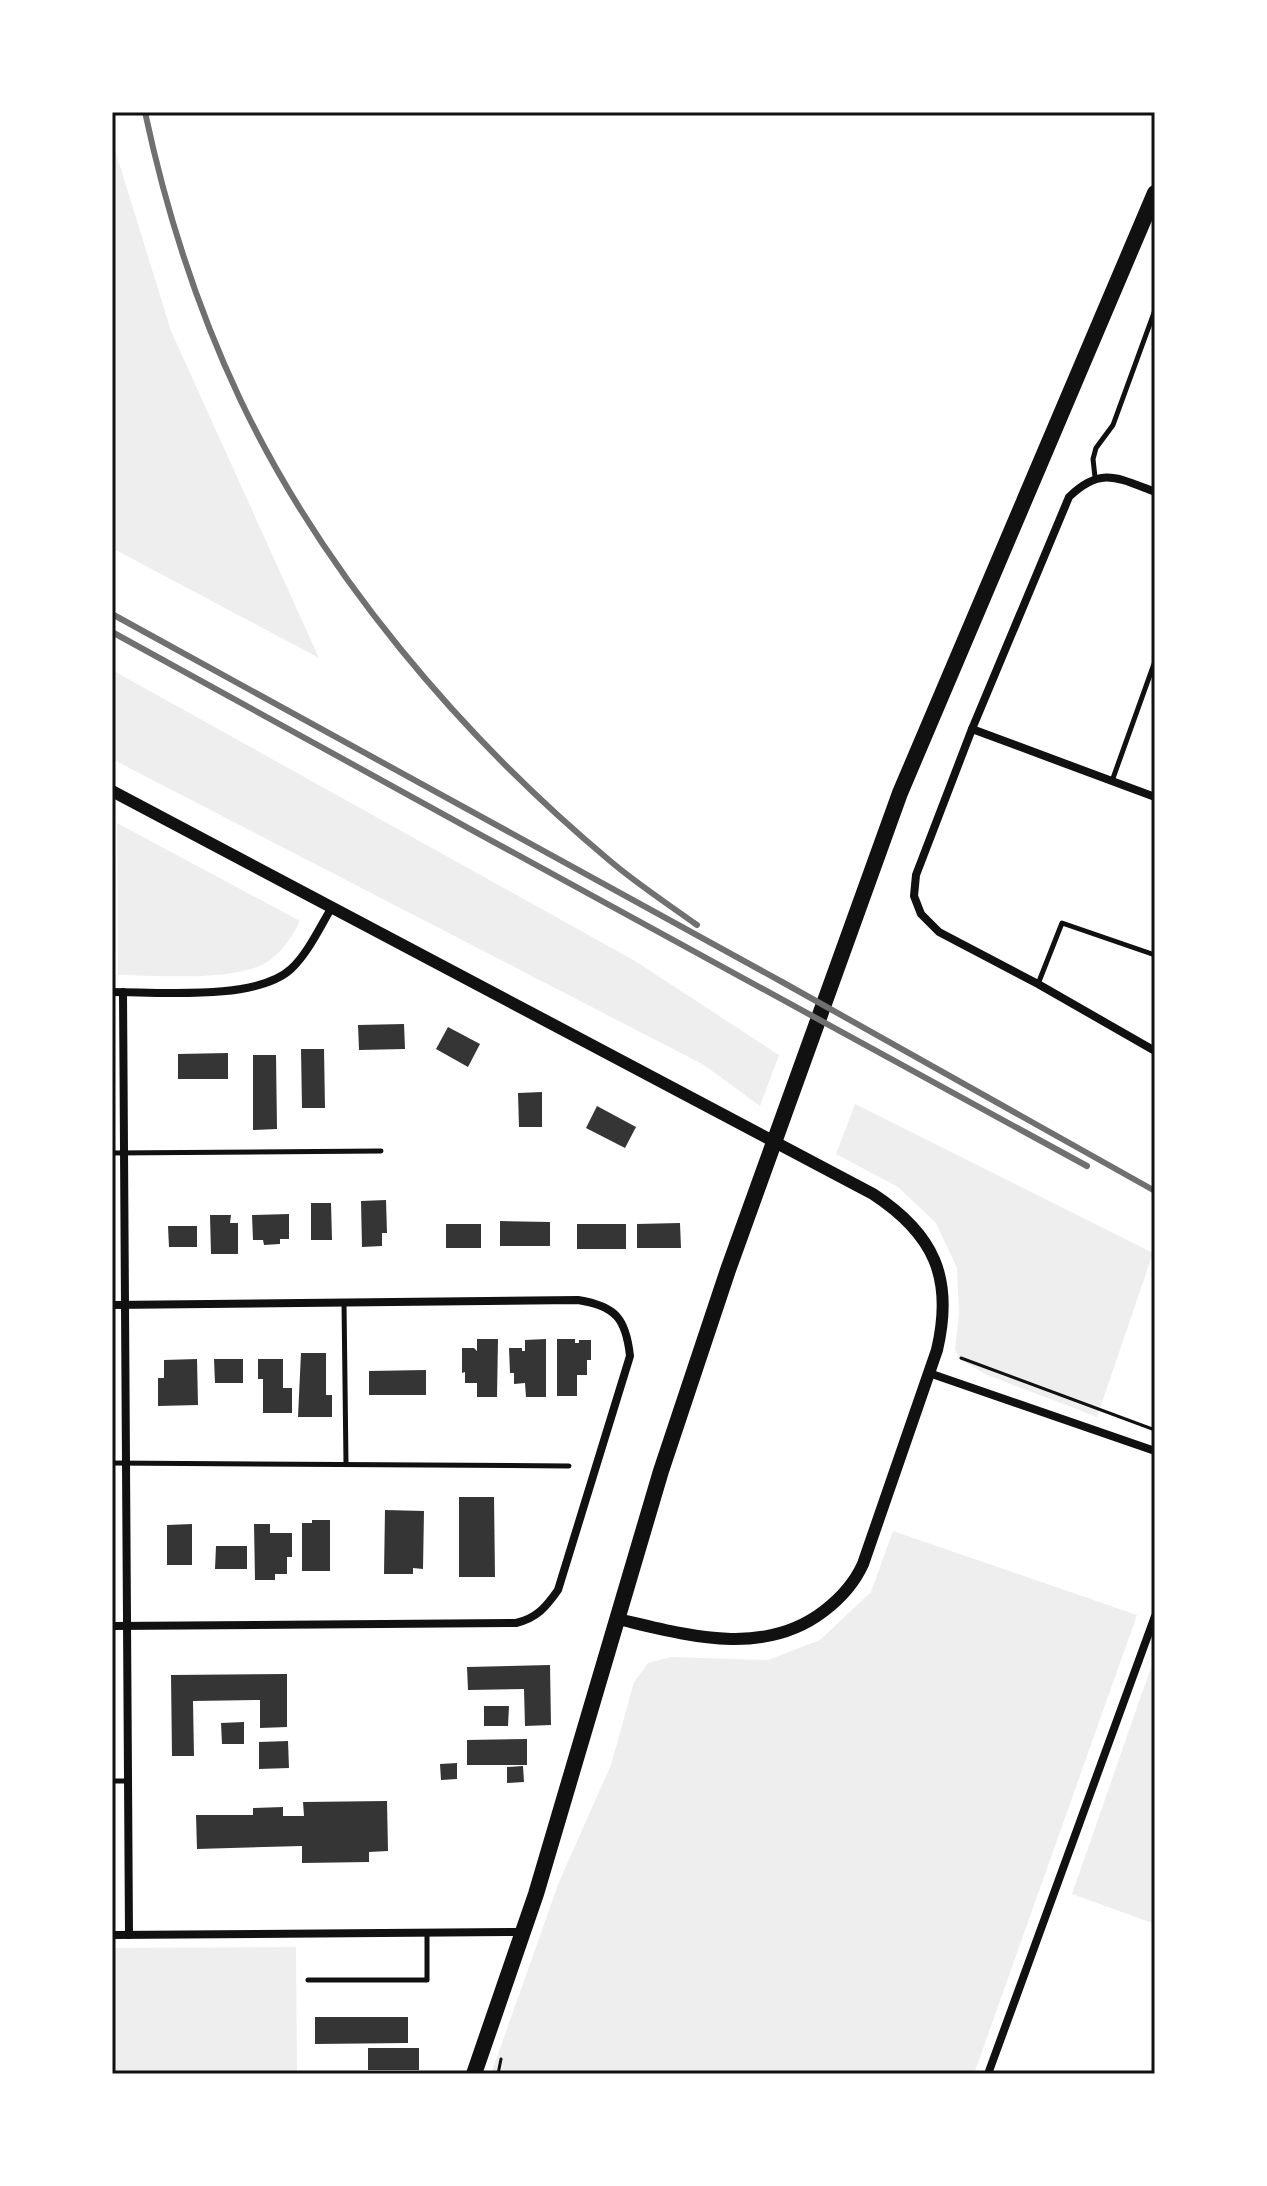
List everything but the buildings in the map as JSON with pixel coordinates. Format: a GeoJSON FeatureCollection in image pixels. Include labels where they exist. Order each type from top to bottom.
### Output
{"type":"FeatureCollection","features":[{"type":"Feature","properties":{"kind":"main road"},"geometry":{"type":"LineString","coordinates":[[474,2074],[523,1932],[697,1361],[813,1033],[900,793],[943,687],[1155,193]]}},
{"type":"Feature","properties":{"kind":"street"},"geometry":{"type":"LineString","coordinates":[[1155,492],[1119,478],[1095,477],[1069,497],[972,729],[916,875],[914,896],[921,914],[939,932],[1155,1051]]}},
{"type":"Feature","properties":{"kind":"street"},"geometry":{"type":"LineString","coordinates":[[972,729],[1155,797]]}},
{"type":"Feature","properties":{"kind":"street"},"geometry":{"type":"LineString","coordinates":[[112,791],[873,1194],[892,1206],[921,1234],[934,1256],[942,1280],[944,1305],[937,1350],[863,1564],[852,1583],[834,1604],[804,1624],[784,1633],[745,1640],[658,1629],[618,1619]]}},
{"type":"Feature","properties":{"kind":"street"},"geometry":{"type":"LineString","coordinates":[[112,992],[240,990],[271,982],[298,962],[332,907]]}},
{"type":"Feature","properties":{"kind":"street"},"geometry":{"type":"LineString","coordinates":[[123,992],[129,1935]]}},
{"type":"Feature","properties":{"kind":"street"},"geometry":{"type":"LineString","coordinates":[[112,1305],[578,1300],[613,1310],[627,1332],[630,1356],[558,1590],[544,1610],[528,1620],[516,1623],[112,1626]]}},
{"type":"Feature","properties":{"kind":"street"},"geometry":{"type":"LineString","coordinates":[[929,1373],[1155,1451]]}},
{"type":"Feature","properties":{"kind":"street"},"geometry":{"type":"LineString","coordinates":[[988,2074],[1155,1616]]}},
{"type":"Feature","properties":{"kind":"street"},"geometry":{"type":"LineString","coordinates":[[112,1935],[523,1932]]}},
{"type":"Feature","properties":{"kind":"lane"},"geometry":{"type":"LineString","coordinates":[[1095,477],[1093,459],[1096,448],[1113,425],[1155,310]]}},
{"type":"Feature","properties":{"kind":"lane"},"geometry":{"type":"LineString","coordinates":[[1112,781],[1155,661]]}},
{"type":"Feature","properties":{"kind":"lane"},"geometry":{"type":"LineString","coordinates":[[1038,984],[1062,923],[1155,955]]}},
{"type":"Feature","properties":{"kind":"lane"},"geometry":{"type":"LineString","coordinates":[[112,1153],[381,1151]]}},
{"type":"Feature","properties":{"kind":"lane"},"geometry":{"type":"LineString","coordinates":[[344,1302],[346,1464]]}},
{"type":"Feature","properties":{"kind":"lane"},"geometry":{"type":"LineString","coordinates":[[112,1463],[569,1466]]}},
{"type":"Feature","properties":{"kind":"lane"},"geometry":{"type":"LineString","coordinates":[[112,1781],[128,1781]]}},
{"type":"Feature","properties":{"kind":"lane"},"geometry":{"type":"LineString","coordinates":[[308,1980],[427,1980],[427,1933]]}},
{"type":"Feature","properties":{"kind":"path"},"geometry":{"type":"LineString","coordinates":[[961,1358],[1155,1430]]}},
{"type":"Feature","properties":{"kind":"path"},"geometry":{"type":"LineString","coordinates":[[498,2074],[501,2059]]}},
{"type":"Feature","properties":{"kind":"shaded area"},"geometry":{"type":"Polygon","coordinates":[[[112,140],[171,331],[319,658],[112,548],[112,140]]]}},
{"type":"Feature","properties":{"kind":"shaded area"},"geometry":{"type":"Polygon","coordinates":[[[112,670],[635,961],[779,1055],[760,1106],[704,1065],[112,759],[112,670]]]}},
{"type":"Feature","properties":{"kind":"shaded area"},"geometry":{"type":"Polygon","coordinates":[[[117,823],[300,921],[288,942],[270,960],[239,972],[197,976],[118,975],[117,823]]]}},
{"type":"Feature","properties":{"kind":"shaded area"},"geometry":{"type":"Polygon","coordinates":[[[855,1104],[1153,1253],[1097,1417],[987,1375],[959,1359],[955,1349],[959,1314],[957,1268],[936,1223],[898,1187],[836,1154],[855,1104]]]}},
{"type":"Feature","properties":{"kind":"shaded area"},"geometry":{"type":"Polygon","coordinates":[[[893,1531],[1137,1615],[974,2074],[491,2074],[559,1882],[611,1765],[634,1682],[648,1663],[671,1657],[768,1660],[820,1640],[871,1592],[893,1531]]]}},
{"type":"Feature","properties":{"kind":"shaded area"},"geometry":{"type":"Polygon","coordinates":[[[1155,1656],[1155,1924],[1072,1894],[1155,1656]]]}},
{"type":"Feature","properties":{"kind":"shaded area"},"geometry":{"type":"Polygon","coordinates":[[[296,1947],[297,2074],[112,2074],[112,1948],[296,1947]]]}},
{"type":"Feature","properties":{"kind":"railway"},"geometry":{"type":"LineString","coordinates":[[145,112],[173,222],[224,365],[274,464],[312,528],[400,649],[501,761],[609,860],[697,925]]}},
{"type":"Feature","properties":{"kind":"railway"},"geometry":{"type":"LineString","coordinates":[[112,614],[784,983],[1155,1191]]}},
{"type":"Feature","properties":{"kind":"railway"},"geometry":{"type":"LineString","coordinates":[[112,632],[1087,1166]]}}]}
